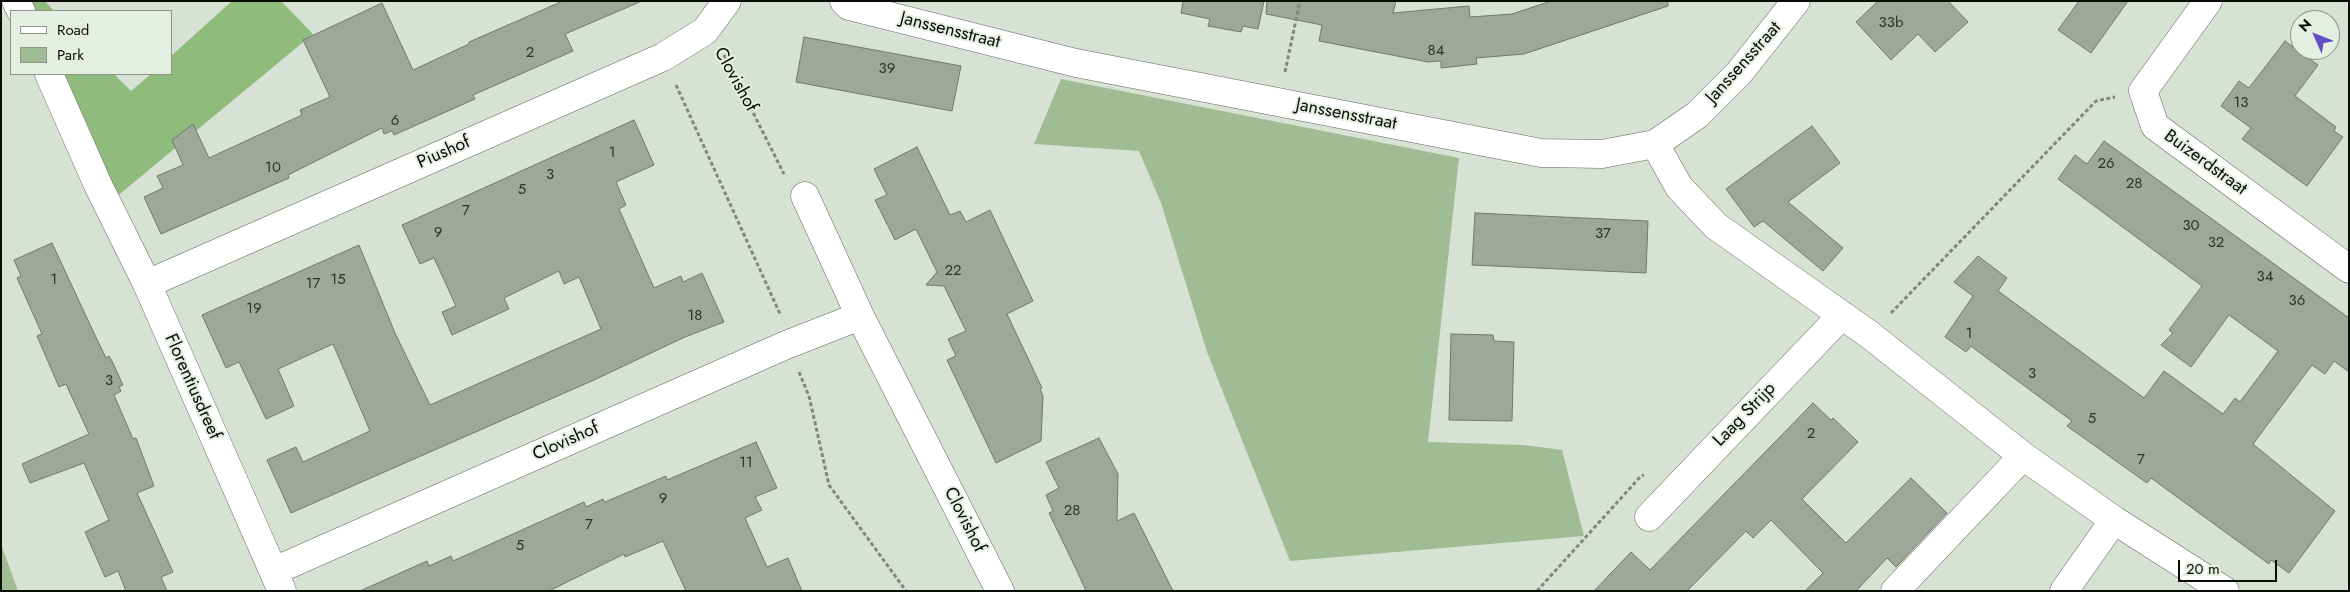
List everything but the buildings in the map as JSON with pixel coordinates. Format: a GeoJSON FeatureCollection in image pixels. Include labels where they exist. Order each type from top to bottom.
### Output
{"type":"FeatureCollection","features":[{"type":"Feature","properties":{"kind":"street","name":"Piushof"},"geometry":{"type":"LineString","coordinates":[[147,284],[663,57],[705,31],[727,1]]}},
{"type":"Feature","properties":{"kind":"street","name":"Janssensstraat"},"geometry":{"type":"LineString","coordinates":[[844,1],[849,6],[1076,63],[1541,153],[1602,154],[1655,144],[1697,115],[1739,73],[1796,1]]}},
{"type":"Feature","properties":{"kind":"street"},"geometry":{"type":"LineString","coordinates":[[2143,91],[2208,1]]}},
{"type":"Feature","properties":{"kind":"street","name":"Florentiusdreef"},"geometry":{"type":"LineString","coordinates":[[48,75],[98,185],[147,284],[278,581]]}},
{"type":"Feature","properties":{"kind":"street","name":"Buizerdstraat"},"geometry":{"type":"LineString","coordinates":[[2143,91],[2155,126],[2349,269]]}},
{"type":"Feature","properties":{"kind":"street"},"geometry":{"type":"LineString","coordinates":[[1655,144],[1679,187],[1716,226],[1870,335],[2024,456],[2114,520],[2225,591]]}},
{"type":"Feature","properties":{"kind":"street","name":"Clovishof"},"geometry":{"type":"LineString","coordinates":[[805,196],[860,316],[1000,591]]}},
{"type":"Feature","properties":{"kind":"street","name":"Laag Strijp"},"geometry":{"type":"LineString","coordinates":[[1649,517],[1842,315]]}},
{"type":"Feature","properties":{"kind":"street","name":"Clovishof"},"geometry":{"type":"LineString","coordinates":[[278,581],[777,348],[860,316]]}},
{"type":"Feature","properties":{"kind":"street"},"geometry":{"type":"LineString","coordinates":[[1895,591],[2024,456]]}},
{"type":"Feature","properties":{"kind":"street"},"geometry":{"type":"LineString","coordinates":[[2064,591],[2114,520]]}},
{"type":"Feature","properties":{"kind":"path"},"geometry":{"type":"LineString","coordinates":[[1279,102],[1300,1]]}},
{"type":"Feature","properties":{"kind":"path","name":"Clovishof"},"geometry":{"type":"LineString","coordinates":[[705,31],[724,56],[788,182],[805,196]]}},
{"type":"Feature","properties":{"kind":"path"},"geometry":{"type":"LineString","coordinates":[[1870,335],[2096,101],[2143,91]]}},
{"type":"Feature","properties":{"kind":"path"},"geometry":{"type":"LineString","coordinates":[[1537,591],[1641,476],[1658,472],[1678,485]]}},
{"type":"Feature","properties":{"kind":"green space"},"geometry":{"type":"Polygon","coordinates":[[[17,1],[45,1],[53,10],[22,10],[17,1]]]}},
{"type":"Feature","properties":{"kind":"green space"},"geometry":{"type":"Polygon","coordinates":[[[232,1],[281,1],[313,34],[115,198],[60,75],[115,75],[131,91],[150,75],[172,75],[172,55],[232,1]]]}},
{"type":"Feature","properties":{"kind":"green space"},"geometry":{"type":"Polygon","coordinates":[[[1061,79],[1459,158],[1428,442],[1524,445],[1562,450],[1584,536],[1290,561],[1207,352],[1161,203],[1139,151],[1034,144],[1061,79]]]}},
{"type":"Feature","properties":{"kind":"green space"},"geometry":{"type":"Polygon","coordinates":[[[1,544],[18,591],[1,591],[1,544]]]}}]}
